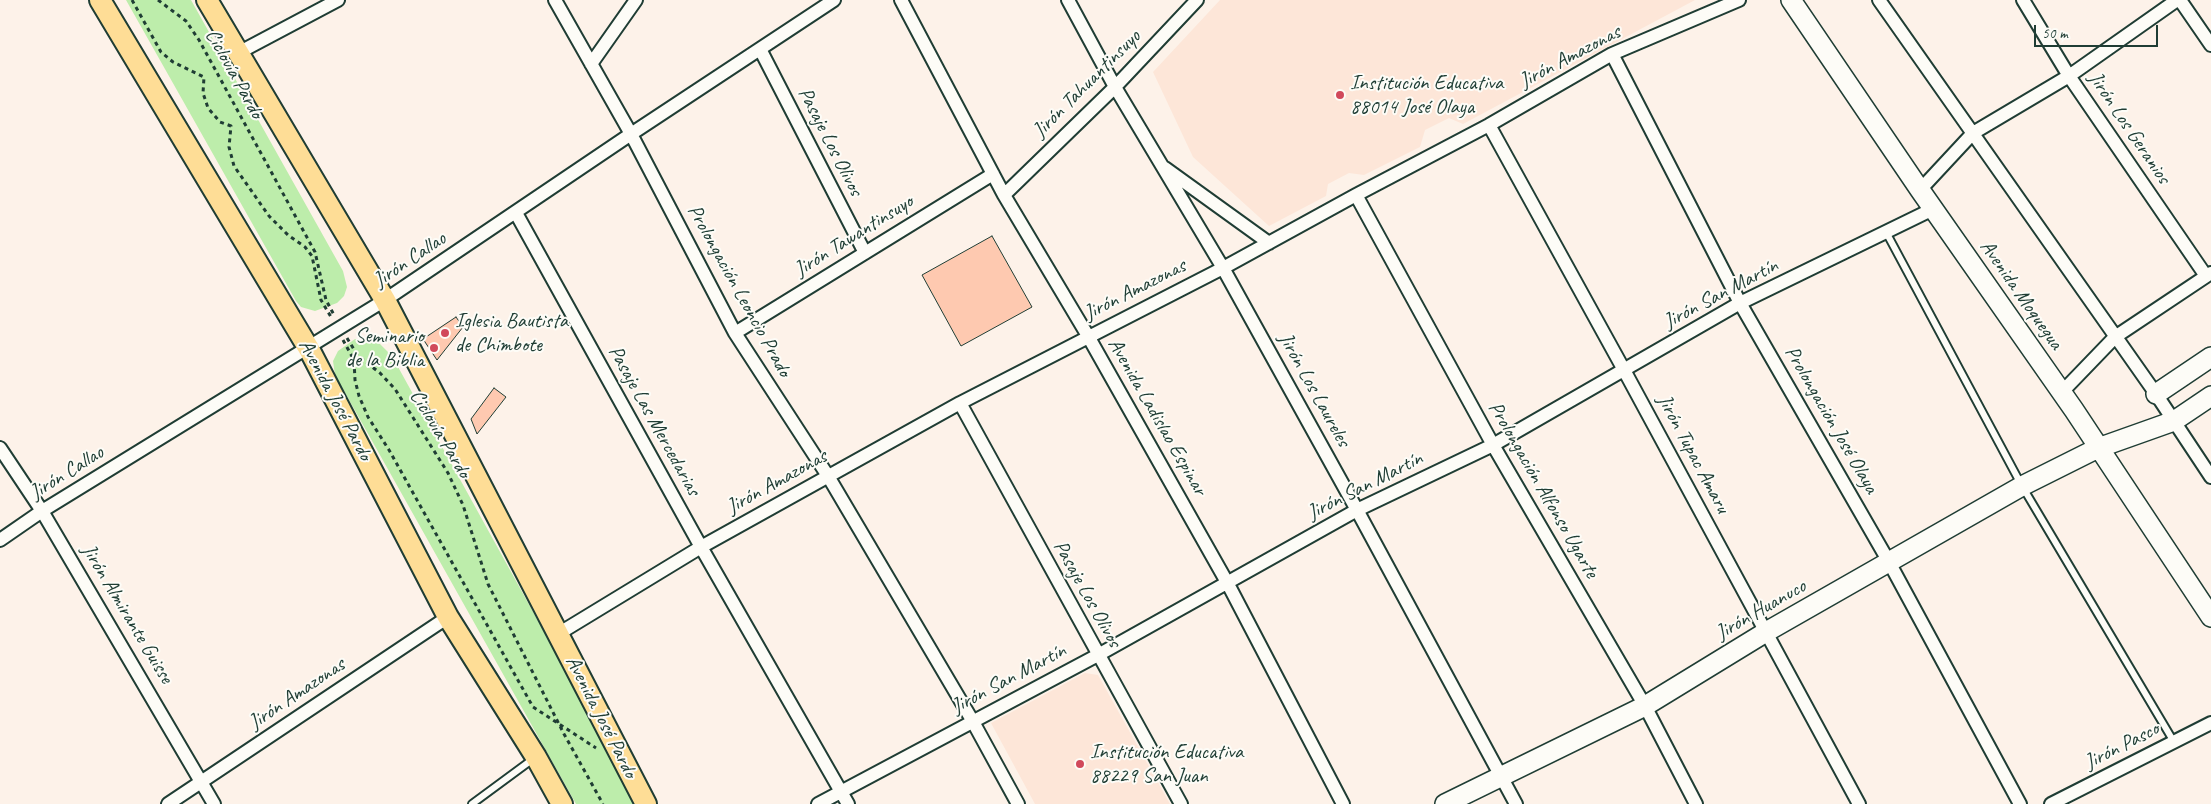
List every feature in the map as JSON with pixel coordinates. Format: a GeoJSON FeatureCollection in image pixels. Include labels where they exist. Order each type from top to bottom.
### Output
{"type":"FeatureCollection","features":[{"type":"Feature","properties":{"kind":"main road","name":"Avenida José Pardo"},"geometry":{"type":"LineString","coordinates":[[100,0],[309,348],[448,617],[536,756],[562,804]]}},
{"type":"Feature","properties":{"kind":"main road","name":"Avenida José Pardo"},"geometry":{"type":"LineString","coordinates":[[207,0],[386,300],[646,804]]}},
{"type":"Feature","properties":{"kind":"main road","name":"Avenida Moquegua"},"geometry":{"type":"LineString","coordinates":[[1791,0],[1933,209],[2062,392],[2211,617]]}},
{"type":"Feature","properties":{"kind":"main road"},"geometry":{"type":"LineString","coordinates":[[2156,394],[2211,357]]}},
{"type":"Feature","properties":{"kind":"main road","name":"Jirón Huanuco"},"geometry":{"type":"LineString","coordinates":[[1445,804],[1645,706],[1766,632],[2022,486],[2098,448],[2174,421],[2211,396]]}},
{"type":"Feature","properties":{"kind":"street"},"geometry":{"type":"LineString","coordinates":[[238,53],[338,0]]}},
{"type":"Feature","properties":{"kind":"street","name":"Prolongación Leoncio Prado"},"geometry":{"type":"LineString","coordinates":[[555,0],[631,134],[735,333],[828,476],[972,720],[1018,804]]}},
{"type":"Feature","properties":{"kind":"street"},"geometry":{"type":"LineString","coordinates":[[591,64],[636,0]]}},
{"type":"Feature","properties":{"kind":"street","name":"Jirón Callao"},"geometry":{"type":"LineString","coordinates":[[0,540],[42,511],[386,300],[631,134],[834,0]]}},
{"type":"Feature","properties":{"kind":"street","name":"Avenida Ladislao Espinar"},"geometry":{"type":"LineString","coordinates":[[901,0],[1004,196],[1088,336],[1228,584],[1343,804]]}},
{"type":"Feature","properties":{"kind":"street","name":"Jirón Los Laureles"},"geometry":{"type":"LineString","coordinates":[[1068,0],[1115,87],[1223,268],[1357,510],[1516,804]]}},
{"type":"Feature","properties":{"kind":"street","name":"Jirón Tahuantinsuyo"},"geometry":{"type":"LineString","coordinates":[[1004,196],[1115,87],[1197,0]]}},
{"type":"Feature","properties":{"kind":"street","name":"Jirón Amazonas"},"geometry":{"type":"LineString","coordinates":[[558,634],[701,547],[960,403],[1223,268],[1489,125],[1612,54],[1739,0]]}},
{"type":"Feature","properties":{"kind":"street"},"geometry":{"type":"LineString","coordinates":[[1879,0],[2156,394],[2211,477]]}},
{"type":"Feature","properties":{"kind":"street","name":"Jirón Los Geranios"},"geometry":{"type":"LineString","coordinates":[[2023,0],[2069,76],[2209,274]]}},
{"type":"Feature","properties":{"kind":"street"},"geometry":{"type":"LineString","coordinates":[[1920,190],[1973,133],[2069,76],[2179,0],[2211,45]]}},
{"type":"Feature","properties":{"kind":"street","name":"Pasaje Los Olivos"},"geometry":{"type":"LineString","coordinates":[[760,49],[865,253]]}},
{"type":"Feature","properties":{"kind":"street","name":"Prolongación José Olaya"},"geometry":{"type":"LineString","coordinates":[[1612,54],[1740,303],[1890,562],[2020,804]]}},
{"type":"Feature","properties":{"kind":"street","name":"Jirón Tupac Amaru"},"geometry":{"type":"LineString","coordinates":[[1489,125],[1859,804]]}},
{"type":"Feature","properties":{"kind":"street"},"geometry":{"type":"LineString","coordinates":[[1161,165],[1269,243]]}},
{"type":"Feature","properties":{"kind":"street","name":"Jirón Tawantinsuyo"},"geometry":{"type":"LineString","coordinates":[[735,333],[993,174]]}},
{"type":"Feature","properties":{"kind":"street","name":"Prolongación Alfonso Ugarte"},"geometry":{"type":"LineString","coordinates":[[1356,195],[1494,445],[1645,706],[1696,804]]}},
{"type":"Feature","properties":{"kind":"street","name":"Jirón San Martín"},"geometry":{"type":"LineString","coordinates":[[818,804],[972,720],[1098,655],[1228,584],[1357,510],[1494,445],[1740,303],[1933,209]]}},
{"type":"Feature","properties":{"kind":"street","name":"Pasaje Las Mercedarias"},"geometry":{"type":"LineString","coordinates":[[516,213],[701,547],[848,804]]}},
{"type":"Feature","properties":{"kind":"street"},"geometry":{"type":"LineString","coordinates":[[2062,392],[2115,337],[2209,274]]}},
{"type":"Feature","properties":{"kind":"street","name":"Pasaje Los Olivos"},"geometry":{"type":"LineString","coordinates":[[960,403],[1181,804]]}},
{"type":"Feature","properties":{"kind":"street","name":"Jirón Almirante Guisse"},"geometry":{"type":"LineString","coordinates":[[0,448],[42,511],[214,804]]}},
{"type":"Feature","properties":{"kind":"street","name":"Jirón Amazonas"},"geometry":{"type":"LineString","coordinates":[[168,804],[448,617]]}},
{"type":"Feature","properties":{"kind":"street","name":"Jirón Pasco"},"geometry":{"type":"LineString","coordinates":[[2051,804],[2211,723]]}},
{"type":"Feature","properties":{"kind":"lane"},"geometry":{"type":"LineString","coordinates":[[1886,232],[2022,486],[2174,742]]}},
{"type":"Feature","properties":{"kind":"lane"},"geometry":{"type":"LineString","coordinates":[[472,804],[536,756]]}},
{"type":"Feature","properties":{"kind":"path"},"geometry":{"type":"LineString","coordinates":[[132,0],[161,52],[173,62],[204,77],[203,93],[208,108],[220,122],[231,126],[229,147],[234,166],[268,216],[288,235],[305,247],[312,256],[321,300],[340,329],[354,360],[355,380],[359,396],[368,417],[389,450],[533,707],[596,748],[600,756]]}},
{"type":"Feature","properties":{"kind":"path","name":"Ciclovía Pardo"},"geometry":{"type":"LineString","coordinates":[[158,0],[186,21],[199,40],[315,252],[326,300],[340,329],[358,356],[380,373],[395,389],[448,473],[463,505],[488,584],[559,724],[603,804]]}},
{"type":"Feature","properties":{"kind":"shaded area","name":"Institución Educativa 88014 José Olaya"},"geometry":{"type":"Polygon","coordinates":[[[1220,0],[1695,0],[1463,124],[1449,118],[1425,130],[1420,147],[1364,175],[1349,173],[1328,184],[1326,196],[1269,226],[1193,157],[1153,72],[1220,0]]]}},
{"type":"Feature","properties":{"kind":"shaded area","name":"Institución Educativa 88229 San Juan"},"geometry":{"type":"Polygon","coordinates":[[[1085,673],[1098,675],[1170,804],[1035,804],[991,723],[1085,673]]]}},
{"type":"Feature","properties":{"kind":"green space"},"geometry":{"type":"Polygon","coordinates":[[[126,0],[191,0],[343,271],[347,287],[344,296],[337,303],[315,311],[301,307],[296,301],[126,0]]]}},
{"type":"Feature","properties":{"kind":"green space"},"geometry":{"type":"Polygon","coordinates":[[[355,339],[367,339],[380,344],[392,356],[639,804],[576,804],[335,375],[333,361],[338,351],[355,339]]]}},
{"type":"Feature","properties":{"kind":"building"},"geometry":{"type":"Polygon","coordinates":[[[992,236],[1032,307],[961,346],[922,275],[992,236]]]}},
{"type":"Feature","properties":{"kind":"building","name":"Iglesia Bautista de Chimbote"},"geometry":{"type":"Polygon","coordinates":[[[456,317],[463,327],[437,360],[423,339],[456,317]]]}},
{"type":"Feature","properties":{"kind":"building"},"geometry":{"type":"Polygon","coordinates":[[[494,388],[506,397],[477,434],[471,419],[494,388]]]}},
{"type":"Feature","properties":{"kind":"place","name":"Institución Educativa 88014 José Olaya"},"geometry":{"type":"Point","coordinates":[1340,95]}},
{"type":"Feature","properties":{"kind":"place","name":"Iglesia Bautista de Chimbote"},"geometry":{"type":"Point","coordinates":[445,333]}},
{"type":"Feature","properties":{"kind":"place","name":"Seminario de la Biblia"},"geometry":{"type":"Point","coordinates":[434,348]}},
{"type":"Feature","properties":{"kind":"place","name":"Institución Educativa 88229 San Juan"},"geometry":{"type":"Point","coordinates":[1080,764]}}]}
